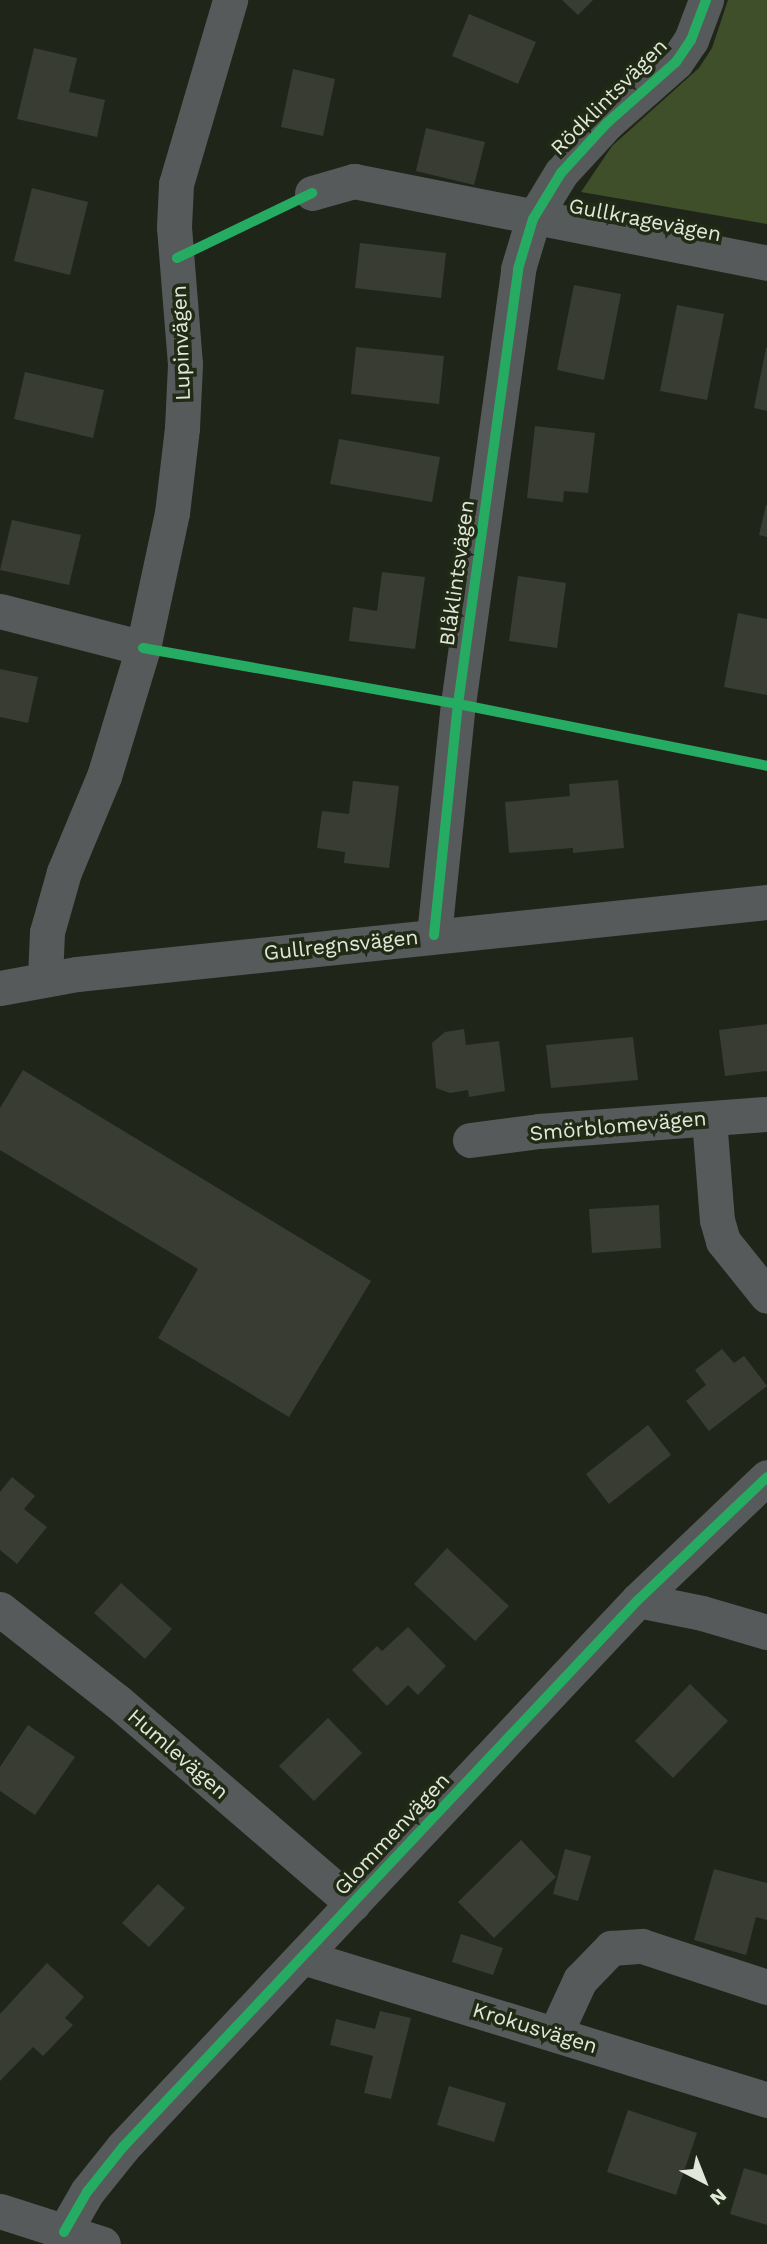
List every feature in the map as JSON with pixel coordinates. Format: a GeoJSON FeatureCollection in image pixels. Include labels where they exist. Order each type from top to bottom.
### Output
{"type":"FeatureCollection","features":[{"type":"Feature","properties":{"kind":"street","name":"Lupinvägen"},"geometry":{"type":"LineString","coordinates":[[45,978],[47,932],[64,872],[104,776],[143,648],[172,513],[183,428],[185,364],[174,226],[176,184],[230,0]]}},
{"type":"Feature","properties":{"kind":"street","name":"Rödklintsvägen"},"geometry":{"type":"LineString","coordinates":[[533,219],[561,173],[607,123],[676,62],[691,40],[706,0]]}},
{"type":"Feature","properties":{"kind":"street","name":"Gullkragevägen"},"geometry":{"type":"LineString","coordinates":[[312,193],[354,181],[533,219],[767,263]]}},
{"type":"Feature","properties":{"kind":"street","name":"Blåklintsvägen"},"geometry":{"type":"LineString","coordinates":[[434,935],[458,704],[505,364],[519,269],[533,219]]}},
{"type":"Feature","properties":{"kind":"street"},"geometry":{"type":"LineString","coordinates":[[0,611],[143,648]]}},
{"type":"Feature","properties":{"kind":"street","name":"Gullregnsvägen"},"geometry":{"type":"LineString","coordinates":[[0,988],[45,978],[767,902]]}},
{"type":"Feature","properties":{"kind":"street","name":"Smörblomevägen"},"geometry":{"type":"LineString","coordinates":[[470,1140],[539,1131],[767,1114]]}},
{"type":"Feature","properties":{"kind":"street"},"geometry":{"type":"LineString","coordinates":[[709,1119],[717,1220],[723,1241],[767,1296]]}},
{"type":"Feature","properties":{"kind":"street","name":"Glommenvägen"},"geometry":{"type":"LineString","coordinates":[[64,2232],[87,2192],[123,2147],[638,1600],[767,1477]]}},
{"type":"Feature","properties":{"kind":"street"},"geometry":{"type":"LineString","coordinates":[[638,1600],[702,1613],[767,1632]]}},
{"type":"Feature","properties":{"kind":"street","name":"Humlevägen"},"geometry":{"type":"LineString","coordinates":[[0,1609],[117,1701],[353,1904]]}},
{"type":"Feature","properties":{"kind":"street"},"geometry":{"type":"LineString","coordinates":[[555,2034],[580,1980],[611,1948],[642,1946],[767,1987]]}},
{"type":"Feature","properties":{"kind":"street","name":"Krokusvägen"},"geometry":{"type":"LineString","coordinates":[[303,1957],[767,2100]]}},
{"type":"Feature","properties":{"kind":"street"},"geometry":{"type":"LineString","coordinates":[[0,2211],[103,2244]]}},
{"type":"Feature","properties":{"kind":"green space"},"geometry":{"type":"Polygon","coordinates":[[[728,0],[767,0],[767,224],[581,192],[612,146],[699,68],[712,48],[728,0]]]}},
{"type":"Feature","properties":{"kind":"building"},"geometry":{"type":"Polygon","coordinates":[[[562,0],[593,0],[578,15],[562,0]]]}},
{"type":"Feature","properties":{"kind":"building"},"geometry":{"type":"Polygon","coordinates":[[[469,14],[536,42],[518,84],[452,56],[469,14]]]}},
{"type":"Feature","properties":{"kind":"building"},"geometry":{"type":"Polygon","coordinates":[[[34,48],[77,58],[69,92],[105,100],[97,137],[17,119],[34,48]]]}},
{"type":"Feature","properties":{"kind":"building"},"geometry":{"type":"Polygon","coordinates":[[[293,69],[335,79],[323,136],[281,127],[293,69]]]}},
{"type":"Feature","properties":{"kind":"building"},"geometry":{"type":"Polygon","coordinates":[[[426,128],[485,142],[474,185],[416,171],[426,128]]]}},
{"type":"Feature","properties":{"kind":"building"},"geometry":{"type":"Polygon","coordinates":[[[32,188],[88,202],[70,275],[14,261],[32,188]]]}},
{"type":"Feature","properties":{"kind":"building"},"geometry":{"type":"Polygon","coordinates":[[[360,243],[446,253],[441,298],[355,288],[360,243]]]}},
{"type":"Feature","properties":{"kind":"building"},"geometry":{"type":"Polygon","coordinates":[[[574,285],[621,294],[604,380],[557,370],[574,285]]]}},
{"type":"Feature","properties":{"kind":"building"},"geometry":{"type":"Polygon","coordinates":[[[677,305],[724,314],[707,400],[660,391],[677,305]]]}},
{"type":"Feature","properties":{"kind":"building"},"geometry":{"type":"Polygon","coordinates":[[[356,347],[444,356],[439,404],[351,394],[356,347]]]}},
{"type":"Feature","properties":{"kind":"building"},"geometry":{"type":"Polygon","coordinates":[[[767,348],[767,411],[754,408],[767,348]]]}},
{"type":"Feature","properties":{"kind":"building"},"geometry":{"type":"Polygon","coordinates":[[[25,372],[104,390],[93,438],[14,419],[25,372]]]}},
{"type":"Feature","properties":{"kind":"building"},"geometry":{"type":"Polygon","coordinates":[[[535,426],[595,433],[588,493],[564,491],[563,502],[527,498],[535,426]]]}},
{"type":"Feature","properties":{"kind":"building"},"geometry":{"type":"Polygon","coordinates":[[[339,439],[440,457],[432,502],[330,484],[339,439]]]}},
{"type":"Feature","properties":{"kind":"building"},"geometry":{"type":"Polygon","coordinates":[[[767,505],[767,537],[759,535],[767,505]]]}},
{"type":"Feature","properties":{"kind":"building"},"geometry":{"type":"Polygon","coordinates":[[[12,520],[81,535],[69,585],[0,570],[12,520]]]}},
{"type":"Feature","properties":{"kind":"building"},"geometry":{"type":"Polygon","coordinates":[[[382,572],[425,577],[415,649],[349,641],[353,607],[377,611],[382,572]]]}},
{"type":"Feature","properties":{"kind":"building"},"geometry":{"type":"Polygon","coordinates":[[[518,576],[566,583],[557,648],[509,641],[518,576]]]}},
{"type":"Feature","properties":{"kind":"building"},"geometry":{"type":"Polygon","coordinates":[[[738,613],[767,619],[767,695],[724,687],[738,613]]]}},
{"type":"Feature","properties":{"kind":"building"},"geometry":{"type":"Polygon","coordinates":[[[0,669],[38,677],[28,723],[0,717],[0,669]]]}},
{"type":"Feature","properties":{"kind":"building"},"geometry":{"type":"Polygon","coordinates":[[[618,780],[624,848],[573,853],[573,848],[509,853],[505,802],[570,796],[569,784],[618,780]]]}},
{"type":"Feature","properties":{"kind":"building"},"geometry":{"type":"Polygon","coordinates":[[[353,781],[399,786],[389,868],[344,863],[345,852],[317,848],[322,811],[349,814],[353,781]]]}},
{"type":"Feature","properties":{"kind":"building"},"geometry":{"type":"Polygon","coordinates":[[[767,1024],[767,1071],[725,1076],[719,1030],[767,1024]]]}},
{"type":"Feature","properties":{"kind":"building"},"geometry":{"type":"Polygon","coordinates":[[[464,1029],[466,1045],[499,1041],[505,1091],[469,1097],[468,1090],[450,1093],[436,1088],[432,1043],[445,1032],[464,1029]]]}},
{"type":"Feature","properties":{"kind":"building"},"geometry":{"type":"Polygon","coordinates":[[[633,1037],[638,1080],[551,1088],[546,1045],[633,1037]]]}},
{"type":"Feature","properties":{"kind":"building"},"geometry":{"type":"Polygon","coordinates":[[[23,1070],[371,1281],[289,1417],[158,1338],[198,1269],[0,1150],[0,1108],[23,1070]]]}},
{"type":"Feature","properties":{"kind":"building"},"geometry":{"type":"Polygon","coordinates":[[[659,1205],[661,1248],[592,1253],[589,1209],[659,1205]]]}},
{"type":"Feature","properties":{"kind":"building"},"geometry":{"type":"Polygon","coordinates":[[[722,1349],[734,1363],[744,1356],[767,1386],[709,1431],[686,1401],[706,1385],[695,1370],[722,1349]]]}},
{"type":"Feature","properties":{"kind":"building"},"geometry":{"type":"Polygon","coordinates":[[[648,1425],[671,1455],[609,1504],[586,1474],[648,1425]]]}},
{"type":"Feature","properties":{"kind":"building"},"geometry":{"type":"Polygon","coordinates":[[[12,1477],[35,1496],[24,1509],[47,1527],[17,1564],[0,1550],[0,1492],[12,1477]]]}},
{"type":"Feature","properties":{"kind":"building"},"geometry":{"type":"Polygon","coordinates":[[[447,1548],[509,1606],[475,1641],[414,1584],[447,1548]]]}},
{"type":"Feature","properties":{"kind":"building"},"geometry":{"type":"Polygon","coordinates":[[[121,1583],[172,1629],[145,1659],[94,1613],[121,1583]]]}},
{"type":"Feature","properties":{"kind":"building"},"geometry":{"type":"Polygon","coordinates":[[[408,1627],[446,1666],[418,1695],[408,1685],[387,1706],[352,1670],[377,1646],[382,1651],[408,1627]]]}},
{"type":"Feature","properties":{"kind":"building"},"geometry":{"type":"Polygon","coordinates":[[[690,1684],[728,1721],[673,1778],[635,1741],[690,1684]]]}},
{"type":"Feature","properties":{"kind":"building"},"geometry":{"type":"Polygon","coordinates":[[[328,1718],[362,1753],[314,1801],[279,1766],[328,1718]]]}},
{"type":"Feature","properties":{"kind":"building"},"geometry":{"type":"Polygon","coordinates":[[[28,1725],[75,1757],[35,1815],[0,1791],[0,1767],[28,1725]]]}},
{"type":"Feature","properties":{"kind":"building"},"geometry":{"type":"Polygon","coordinates":[[[521,1840],[556,1877],[494,1938],[458,1902],[521,1840]]]}},
{"type":"Feature","properties":{"kind":"building"},"geometry":{"type":"Polygon","coordinates":[[[565,1849],[591,1856],[578,1901],[553,1894],[565,1849]]]}},
{"type":"Feature","properties":{"kind":"building"},"geometry":{"type":"Polygon","coordinates":[[[714,1869],[767,1883],[767,1920],[756,1917],[746,1955],[694,1940],[714,1869]]]}},
{"type":"Feature","properties":{"kind":"building"},"geometry":{"type":"Polygon","coordinates":[[[158,1884],[185,1908],[149,1947],[122,1923],[158,1884]]]}},
{"type":"Feature","properties":{"kind":"building"},"geometry":{"type":"Polygon","coordinates":[[[461,1934],[503,1948],[493,1975],[452,1962],[461,1934]]]}},
{"type":"Feature","properties":{"kind":"building"},"geometry":{"type":"Polygon","coordinates":[[[47,1963],[84,1997],[65,2018],[73,2025],[43,2056],[33,2047],[0,2081],[0,2014],[47,1963]]]}},
{"type":"Feature","properties":{"kind":"building"},"geometry":{"type":"Polygon","coordinates":[[[380,2011],[411,2018],[391,2099],[364,2093],[373,2056],[330,2045],[336,2019],[375,2029],[380,2011]]]}},
{"type":"Feature","properties":{"kind":"building"},"geometry":{"type":"Polygon","coordinates":[[[449,2086],[506,2103],[494,2142],[437,2125],[449,2086]]]}},
{"type":"Feature","properties":{"kind":"building"},"geometry":{"type":"Polygon","coordinates":[[[628,2110],[697,2133],[676,2195],[607,2172],[628,2110]]]}},
{"type":"Feature","properties":{"kind":"building"},"geometry":{"type":"Polygon","coordinates":[[[744,2168],[767,2175],[767,2225],[730,2214],[744,2168]]]}},
{"type":"Feature","properties":{"kind":"cycle path"},"geometry":{"type":"LineString","coordinates":[[434,935],[458,704],[518,269],[533,219],[561,173],[607,123],[676,62],[691,40],[706,0]]}},
{"type":"Feature","properties":{"kind":"cycle path"},"geometry":{"type":"LineString","coordinates":[[177,258],[312,193]]}},
{"type":"Feature","properties":{"kind":"cycle path"},"geometry":{"type":"LineString","coordinates":[[143,648],[458,704],[767,766]]}},
{"type":"Feature","properties":{"kind":"cycle path"},"geometry":{"type":"LineString","coordinates":[[64,2232],[87,2192],[123,2147],[638,1600],[767,1477]]}}]}
